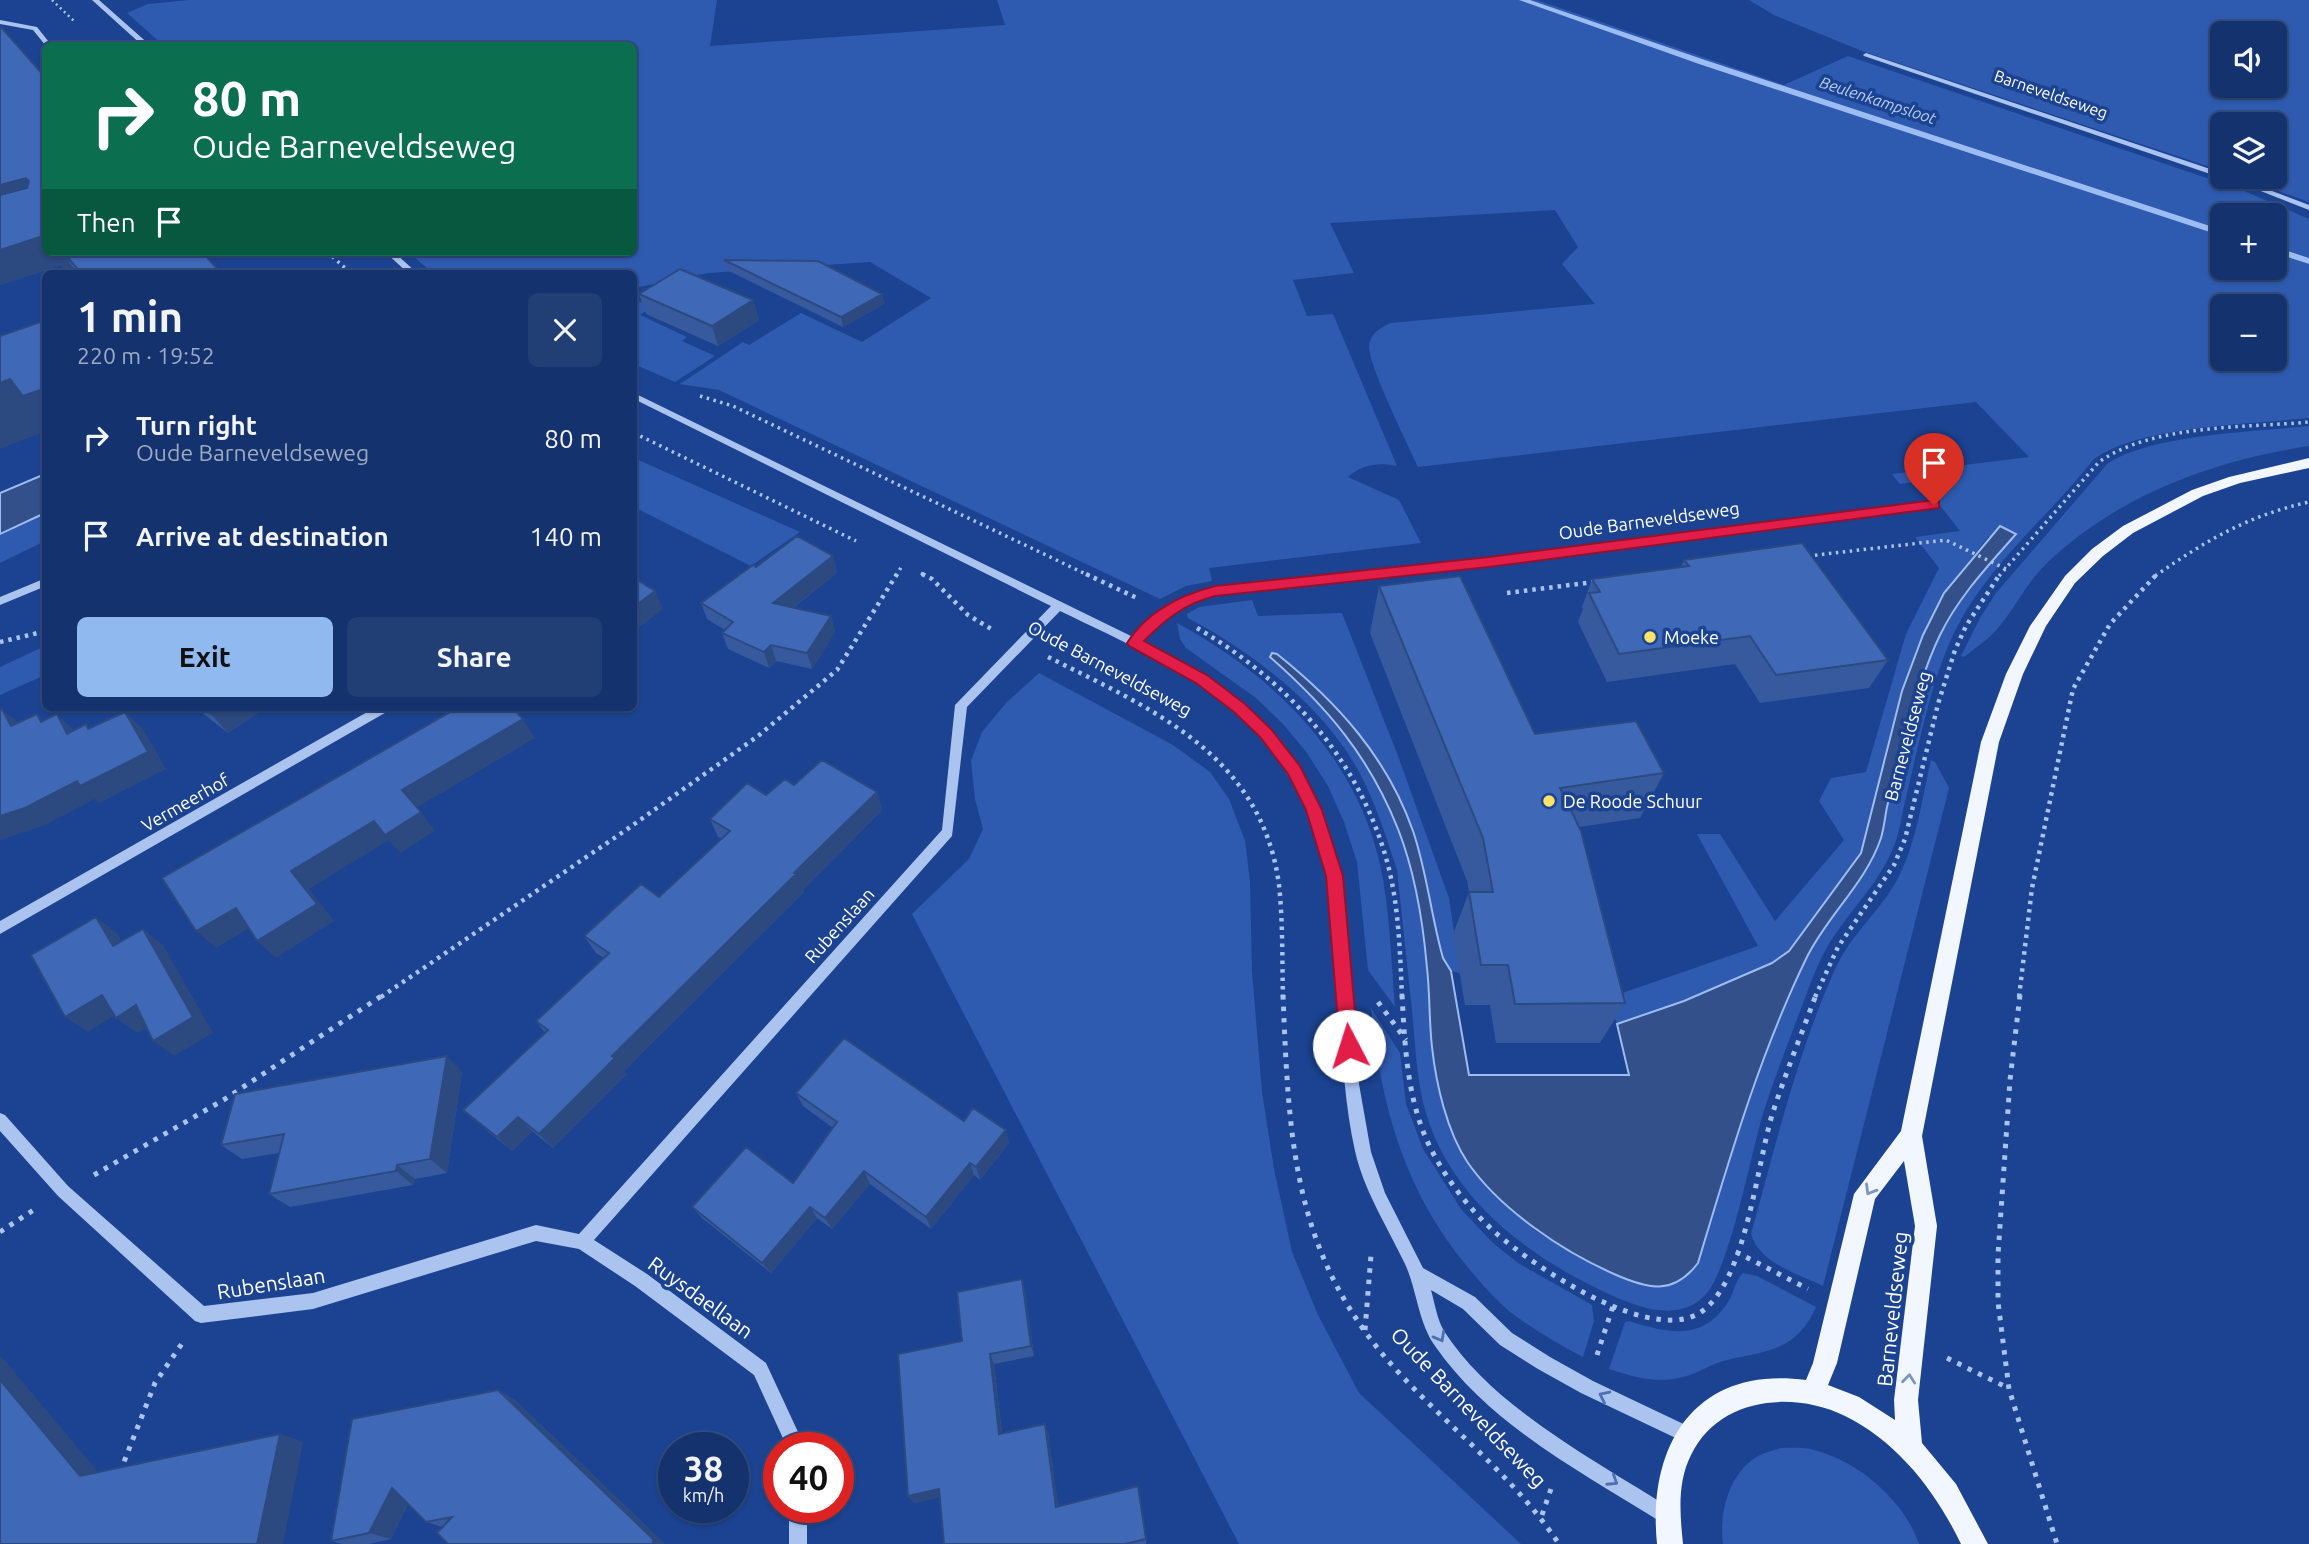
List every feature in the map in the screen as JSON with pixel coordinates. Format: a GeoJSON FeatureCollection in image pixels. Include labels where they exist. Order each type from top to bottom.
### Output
{"type":"FeatureCollection","features":[{"type":"Feature","properties":{"kind":"main road","name":"Barneveldseweg"},"geometry":{"type":"LineString","coordinates":[[1910,1447],[1906,1400],[1926,1226],[1911,1136],[1990,741],[2006,690],[2048,608],[2097,553],[2130,529],[2170,506],[2208,489],[2255,474],[2309,463]]}},
{"type":"Feature","properties":{"kind":"main road","name":"Barneveldseweg"},"geometry":{"type":"LineString","coordinates":[[1813,1392],[1825,1363],[1866,1194],[1911,1136]]}},
{"type":"Feature","properties":{"kind":"main road"},"geometry":{"type":"LineString","coordinates":[[1670,1544],[1667,1516],[1669,1485],[1676,1459],[1688,1435],[1705,1414],[1728,1399],[1754,1390],[1783,1388],[1813,1392],[1846,1403],[1879,1422],[1910,1447],[1938,1479],[1962,1515],[1975,1544]]}},
{"type":"Feature","properties":{"kind":"street"},"geometry":{"type":"LineString","coordinates":[[95,0],[143,42]]}},
{"type":"Feature","properties":{"kind":"street"},"geometry":{"type":"LineString","coordinates":[[0,22],[35,28],[46,42]]}},
{"type":"Feature","properties":{"kind":"street","name":"Barneveldseweg"},"geometry":{"type":"LineString","coordinates":[[1866,55],[2210,171]]}},
{"type":"Feature","properties":{"kind":"street"},"geometry":{"type":"LineString","coordinates":[[2260,189],[2309,208]]}},
{"type":"Feature","properties":{"kind":"street"},"geometry":{"type":"LineString","coordinates":[[394,256],[410,270]]}},
{"type":"Feature","properties":{"kind":"street","name":"Oude Barneveldseweg"},"geometry":{"type":"LineString","coordinates":[[637,397],[1202,679],[1266,733],[1294,771],[1314,810],[1335,876],[1353,1094],[1364,1154],[1377,1191],[1417,1273],[1437,1334],[1452,1356],[1524,1422],[1667,1516]]}},
{"type":"Feature","properties":{"kind":"street","name":"Oude Barneveldseweg"},"geometry":{"type":"LineString","coordinates":[[1134,643],[1165,612],[1189,597],[1215,591],[1489,562],[1934,505]]}},
{"type":"Feature","properties":{"kind":"street"},"geometry":{"type":"LineString","coordinates":[[0,601],[42,584]]}},
{"type":"Feature","properties":{"kind":"street","name":"Rubenslaan"},"geometry":{"type":"LineString","coordinates":[[582,1242],[947,832],[961,705],[1058,606]]}},
{"type":"Feature","properties":{"kind":"street","name":"Vermeerhof"},"geometry":{"type":"LineString","coordinates":[[0,928],[379,711]]}},
{"type":"Feature","properties":{"kind":"street","name":"Rubenslaan"},"geometry":{"type":"LineString","coordinates":[[0,1120],[63,1191],[201,1315],[313,1301],[536,1233]]}},
{"type":"Feature","properties":{"kind":"street","name":"Ruysdaellaan"},"geometry":{"type":"LineString","coordinates":[[536,1233],[582,1242],[641,1280],[760,1369],[789,1432]]}},
{"type":"Feature","properties":{"kind":"street"},"geometry":{"type":"LineString","coordinates":[[1417,1273],[1469,1303],[1506,1339],[1544,1363],[1587,1387],[1688,1435]]}},
{"type":"Feature","properties":{"kind":"street"},"geometry":{"type":"LineString","coordinates":[[798,1523],[798,1544]]}},
{"type":"Feature","properties":{"kind":"path"},"geometry":{"type":"LineString","coordinates":[[332,256],[348,270]]}},
{"type":"Feature","properties":{"kind":"path"},"geometry":{"type":"LineString","coordinates":[[697,395],[733,406],[1165,612]]}},
{"type":"Feature","properties":{"kind":"path","name":"Barneveldseweg"},"geometry":{"type":"LineString","coordinates":[[1407,1040],[1414,1104],[1430,1146],[1468,1204],[1498,1236],[1523,1255],[1613,1306],[1662,1321],[1682,1321],[1700,1314],[1722,1291],[1736,1252],[1771,1117],[1819,987],[1842,941],[1884,884],[1900,852],[1955,648],[1983,596],[2099,462],[2122,448],[2167,438],[2309,422]]}},
{"type":"Feature","properties":{"kind":"path"},"geometry":{"type":"LineString","coordinates":[[637,434],[866,546]]}},
{"type":"Feature","properties":{"kind":"path"},"geometry":{"type":"LineString","coordinates":[[2057,1544],[2009,1389],[1998,1301],[2010,1080],[2032,888],[2073,690],[2110,624],[2151,578],[2206,540],[2269,511],[2309,502]]}},
{"type":"Feature","properties":{"kind":"path"},"geometry":{"type":"LineString","coordinates":[[1804,556],[1946,540],[2006,569]]}},
{"type":"Feature","properties":{"kind":"path","name":"Oude Barneveldseweg"},"geometry":{"type":"LineString","coordinates":[[891,558],[932,579],[968,615],[1145,707],[1197,738],[1218,758],[1251,800],[1263,821],[1273,852],[1279,886],[1288,1113],[1295,1169],[1305,1209],[1326,1265],[1365,1330],[1399,1373],[1542,1515],[1559,1544]]}},
{"type":"Feature","properties":{"kind":"path"},"geometry":{"type":"LineString","coordinates":[[0,1232],[63,1191],[119,1162],[225,1099],[332,1030],[626,830],[758,736],[837,670],[903,564]]}},
{"type":"Feature","properties":{"kind":"path"},"geometry":{"type":"LineString","coordinates":[[1507,593],[1603,581]]}},
{"type":"Feature","properties":{"kind":"path"},"geometry":{"type":"LineString","coordinates":[[0,642],[42,632]]}},
{"type":"Feature","properties":{"kind":"path","name":"Oude Barneveldseweg"},"geometry":{"type":"LineString","coordinates":[[1365,1330],[1377,1191]]}},
{"type":"Feature","properties":{"kind":"path"},"geometry":{"type":"LineString","coordinates":[[113,1482],[156,1382],[201,1315]]}},
{"type":"Feature","properties":{"kind":"shaded area"},"geometry":{"type":"Polygon","coordinates":[[[189,0],[717,0],[710,46],[1005,25],[997,0],[1537,0],[1784,85],[1848,56],[2210,179],[2210,189],[2239,189],[2272,203],[2210,203],[2210,280],[2287,280],[2287,209],[2309,219],[2309,418],[2196,428],[2137,440],[2112,449],[2093,460],[1985,583],[1956,629],[1940,667],[1927,709],[1894,846],[1879,875],[1828,945],[1810,984],[1766,1104],[1731,1237],[1715,1281],[1696,1303],[1685,1308],[1649,1308],[1625,1301],[1582,1281],[1522,1243],[1471,1195],[1450,1167],[1434,1136],[1421,1091],[1397,870],[1364,782],[1343,746],[1284,682],[1237,647],[1188,618],[1187,614],[1199,607],[1252,600],[1258,616],[1342,613],[1398,756],[1449,898],[1460,973],[1451,971],[1443,958],[1418,847],[1402,804],[1389,779],[1358,733],[1340,712],[1277,654],[1341,727],[1384,795],[1408,856],[1427,967],[1432,1049],[1452,1131],[1468,1163],[1506,1204],[1536,1231],[1587,1262],[1654,1288],[1674,1283],[1698,1263],[1733,1148],[1773,1036],[1815,939],[1872,859],[1881,838],[1887,806],[1929,662],[1940,635],[1962,598],[1989,565],[1989,536],[1944,593],[1923,635],[1902,691],[1861,853],[1789,951],[1772,963],[1684,1001],[1617,1024],[1608,998],[1758,946],[1697,834],[1720,834],[1775,921],[1844,840],[1819,801],[1831,778],[1866,772],[1906,634],[1939,568],[1915,537],[1960,531],[1921,481],[1900,484],[1892,474],[2029,457],[1976,402],[1418,467],[1389,405],[1370,355],[1369,345],[1374,334],[1391,323],[1595,304],[1562,264],[1578,247],[1555,210],[1330,223],[1354,273],[1293,280],[1307,316],[1333,314],[1397,466],[1371,465],[1348,477],[1399,500],[1421,543],[1209,568],[1212,581],[1186,586],[1160,599],[719,390],[680,384],[743,342],[749,345],[801,313],[862,342],[931,298],[870,262],[708,273],[637,287],[637,270],[429,270],[413,256],[637,256],[637,42],[160,42],[127,13],[148,4],[189,0]]]}},
{"type":"Feature","properties":{"kind":"shaded area"},"geometry":{"type":"Polygon","coordinates":[[[1749,0],[2309,0],[2309,202],[2273,189],[2287,189],[2287,112],[2210,112],[2210,167],[1862,51],[1774,15],[1749,0]]]}},
{"type":"Feature","properties":{"kind":"shaded area"},"geometry":{"type":"Polygon","coordinates":[[[637,301],[653,306],[640,315],[687,337],[682,341],[715,356],[675,382],[637,365],[637,301]]]}},
{"type":"Feature","properties":{"kind":"shaded area"},"geometry":{"type":"Polygon","coordinates":[[[2309,426],[2309,446],[2237,461],[2202,472],[2167,485],[2103,519],[2045,565],[1993,633],[1964,657],[1961,656],[1996,593],[2108,463],[2128,453],[2177,440],[2309,426]]]}},
{"type":"Feature","properties":{"kind":"shaded area"},"geometry":{"type":"Polygon","coordinates":[[[637,459],[800,532],[751,566],[637,509],[637,459]]]}},
{"type":"Feature","properties":{"kind":"shaded area"},"geometry":{"type":"Polygon","coordinates":[[[42,475],[42,514],[0,534],[0,493],[42,475]]]}},
{"type":"Feature","properties":{"kind":"shaded area"},"geometry":{"type":"Polygon","coordinates":[[[42,514],[42,542],[0,563],[0,534],[42,514]]]}},
{"type":"Feature","properties":{"kind":"shaded area"},"geometry":{"type":"Polygon","coordinates":[[[2000,526],[2016,534],[1965,594],[1932,653],[1903,742],[1881,838],[1866,870],[1814,944],[1789,996],[1746,1109],[1698,1263],[1679,1281],[1669,1285],[1649,1286],[1614,1274],[1574,1254],[1534,1228],[1497,1197],[1461,1151],[1448,1122],[1436,1076],[1421,915],[1414,880],[1398,829],[1374,778],[1360,756],[1328,714],[1270,657],[1272,653],[1299,672],[1340,712],[1374,755],[1402,804],[1418,847],[1443,958],[1451,971],[1469,1075],[1629,1075],[1617,1024],[1684,1001],[1772,963],[1789,951],[1861,853],[1902,691],[1923,635],[1944,593],[2000,526]]]}},
{"type":"Feature","properties":{"kind":"shaded area"},"geometry":{"type":"Polygon","coordinates":[[[1177,623],[1246,667],[1277,693],[1305,722],[1330,754],[1351,788],[1368,824],[1380,864],[1388,917],[1395,1007],[1368,970],[1357,862],[1344,822],[1328,786],[1307,753],[1283,724],[1256,698],[1186,648],[1180,639],[1177,623]]]}},
{"type":"Feature","properties":{"kind":"shaded area"},"geometry":{"type":"Polygon","coordinates":[[[42,647],[42,676],[0,695],[0,667],[42,647]]]}},
{"type":"Feature","properties":{"kind":"shaded area"},"geometry":{"type":"Polygon","coordinates":[[[1039,673],[1173,745],[1210,772],[1229,799],[1245,841],[1250,881],[1252,972],[1262,1092],[1274,1169],[1292,1252],[1318,1315],[1359,1393],[1521,1544],[1239,1544],[912,914],[969,859],[983,829],[975,799],[971,761],[982,732],[1006,703],[1039,673]]]}},
{"type":"Feature","properties":{"kind":"shaded area"},"geometry":{"type":"Polygon","coordinates":[[[1931,760],[1935,762],[1949,788],[1823,1286],[1771,1260],[1762,1253],[1751,1234],[1789,1098],[1823,997],[1843,954],[1886,897],[1901,872],[1917,825],[1931,760]]]}},
{"type":"Feature","properties":{"kind":"shaded area"},"geometry":{"type":"Polygon","coordinates":[[[1371,1008],[1400,1053],[1406,1104],[1423,1149],[1461,1209],[1492,1242],[1518,1263],[1592,1305],[1594,1321],[1583,1357],[1510,1312],[1482,1284],[1444,1236],[1426,1206],[1399,1144],[1381,1078],[1371,1008]]]}},
{"type":"Feature","properties":{"kind":"shaded area"},"geometry":{"type":"Polygon","coordinates":[[[1743,1273],[1757,1276],[1816,1307],[1799,1333],[1778,1347],[1723,1361],[1673,1379],[1645,1379],[1609,1369],[1625,1322],[1670,1331],[1696,1329],[1718,1315],[1743,1273]]]}},
{"type":"Feature","properties":{"kind":"shaded area"},"geometry":{"type":"Polygon","coordinates":[[[1781,1448],[1802,1448],[1831,1455],[1863,1473],[1891,1498],[1912,1528],[1919,1544],[1723,1544],[1724,1508],[1738,1475],[1755,1458],[1781,1448]]]}},
{"type":"Feature","properties":{"kind":"building"},"geometry":{"type":"Polygon","coordinates":[[[0,26],[42,73],[42,236],[0,250],[0,195],[27,188],[29,181],[26,178],[0,185],[0,26]]]}},
{"type":"Feature","properties":{"kind":"building"},"geometry":{"type":"Polygon","coordinates":[[[66,256],[206,256],[218,270],[78,270],[66,256]]]}},
{"type":"Feature","properties":{"kind":"building"},"geometry":{"type":"Polygon","coordinates":[[[724,260],[818,261],[882,294],[841,317],[724,260]]]}},
{"type":"Feature","properties":{"kind":"building"},"geometry":{"type":"Polygon","coordinates":[[[680,269],[753,300],[712,326],[639,294],[680,269]]]}},
{"type":"Feature","properties":{"kind":"building"},"geometry":{"type":"Polygon","coordinates":[[[42,321],[42,389],[23,396],[10,379],[0,383],[0,336],[42,321]]]}},
{"type":"Feature","properties":{"kind":"building"},"geometry":{"type":"Polygon","coordinates":[[[797,536],[833,556],[773,603],[831,616],[807,653],[771,645],[764,652],[722,633],[733,622],[701,603],[797,536]]]}},
{"type":"Feature","properties":{"kind":"building"},"geometry":{"type":"Polygon","coordinates":[[[1802,543],[1888,660],[1776,675],[1750,636],[1619,654],[1589,593],[1600,592],[1592,579],[1689,566],[1684,560],[1802,543]]]}},
{"type":"Feature","properties":{"kind":"building"},"geometry":{"type":"Polygon","coordinates":[[[1460,576],[1535,734],[1636,721],[1664,773],[1560,788],[1581,831],[1625,1003],[1515,1004],[1508,965],[1481,965],[1469,892],[1493,892],[1483,838],[1379,586],[1460,576]]]}},
{"type":"Feature","properties":{"kind":"building"},"geometry":{"type":"Polygon","coordinates":[[[637,580],[655,591],[637,605],[637,580]]]}},
{"type":"Feature","properties":{"kind":"building"},"geometry":{"type":"Polygon","coordinates":[[[2,709],[11,726],[37,714],[41,722],[57,714],[67,734],[86,724],[88,729],[125,712],[148,752],[80,786],[77,781],[25,808],[0,816],[2,709]]]}},
{"type":"Feature","properties":{"kind":"building"},"geometry":{"type":"Polygon","coordinates":[[[452,711],[516,711],[523,719],[402,790],[421,812],[385,835],[374,821],[291,871],[317,904],[257,941],[236,908],[196,931],[162,878],[452,711]]]}},
{"type":"Feature","properties":{"kind":"building"},"geometry":{"type":"Polygon","coordinates":[[[822,760],[877,792],[612,1056],[615,1058],[539,1134],[518,1117],[497,1137],[463,1110],[548,1030],[536,1021],[609,953],[584,936],[641,884],[659,897],[730,831],[710,819],[747,783],[766,795],[785,779],[794,785],[822,760]]]}},
{"type":"Feature","properties":{"kind":"building"},"geometry":{"type":"Polygon","coordinates":[[[96,917],[113,946],[143,929],[193,1017],[153,1041],[136,1005],[116,1018],[102,995],[65,1017],[31,955],[96,917]]]}},
{"type":"Feature","properties":{"kind":"building"},"geometry":{"type":"Polygon","coordinates":[[[844,1038],[964,1121],[973,1108],[1006,1130],[976,1167],[970,1163],[926,1217],[864,1171],[825,1218],[810,1207],[762,1263],[692,1207],[746,1147],[793,1183],[837,1122],[796,1093],[844,1038]]]}},
{"type":"Feature","properties":{"kind":"building"},"geometry":{"type":"Polygon","coordinates":[[[447,1056],[430,1159],[397,1165],[396,1171],[269,1194],[284,1134],[221,1145],[235,1094],[447,1056]]]}},
{"type":"Feature","properties":{"kind":"building"},"geometry":{"type":"Polygon","coordinates":[[[1022,1279],[1031,1346],[990,1354],[999,1434],[1045,1424],[1056,1507],[1138,1486],[1146,1539],[1125,1544],[944,1544],[939,1489],[908,1496],[898,1354],[962,1341],[957,1292],[1022,1279]]]}},
{"type":"Feature","properties":{"kind":"building"},"geometry":{"type":"Polygon","coordinates":[[[0,1380],[80,1476],[280,1434],[257,1544],[0,1544],[0,1380]]]}},
{"type":"Feature","properties":{"kind":"building"},"geometry":{"type":"Polygon","coordinates":[[[498,1390],[653,1539],[653,1544],[448,1544],[437,1533],[452,1517],[426,1522],[392,1488],[369,1533],[331,1541],[352,1419],[498,1390]]]}},
{"type":"Feature","properties":{"kind":"waterway","name":"Beulenkampsloot"},"geometry":{"type":"LineString","coordinates":[[1523,0],[1702,62],[2210,229]]}},
{"type":"Feature","properties":{"kind":"waterway","name":"Beulenkampsloot"},"geometry":{"type":"LineString","coordinates":[[2287,254],[2309,261]]}},
{"type":"Feature","properties":{"kind":"place","name":"Moeke"},"geometry":{"type":"Point","coordinates":[1650,637]}},
{"type":"Feature","properties":{"kind":"place","name":"De Roode Schuur"},"geometry":{"type":"Point","coordinates":[1549,801]}},
{"type":"Feature","properties":{"kind":"route"},"geometry":{"type":"LineString","coordinates":[[1349,1046],[1335,876],[1314,810],[1294,771],[1266,733],[1202,679],[1134,643],[1165,612],[1189,597],[1215,591],[1433,569],[1934,505]]}}]}
